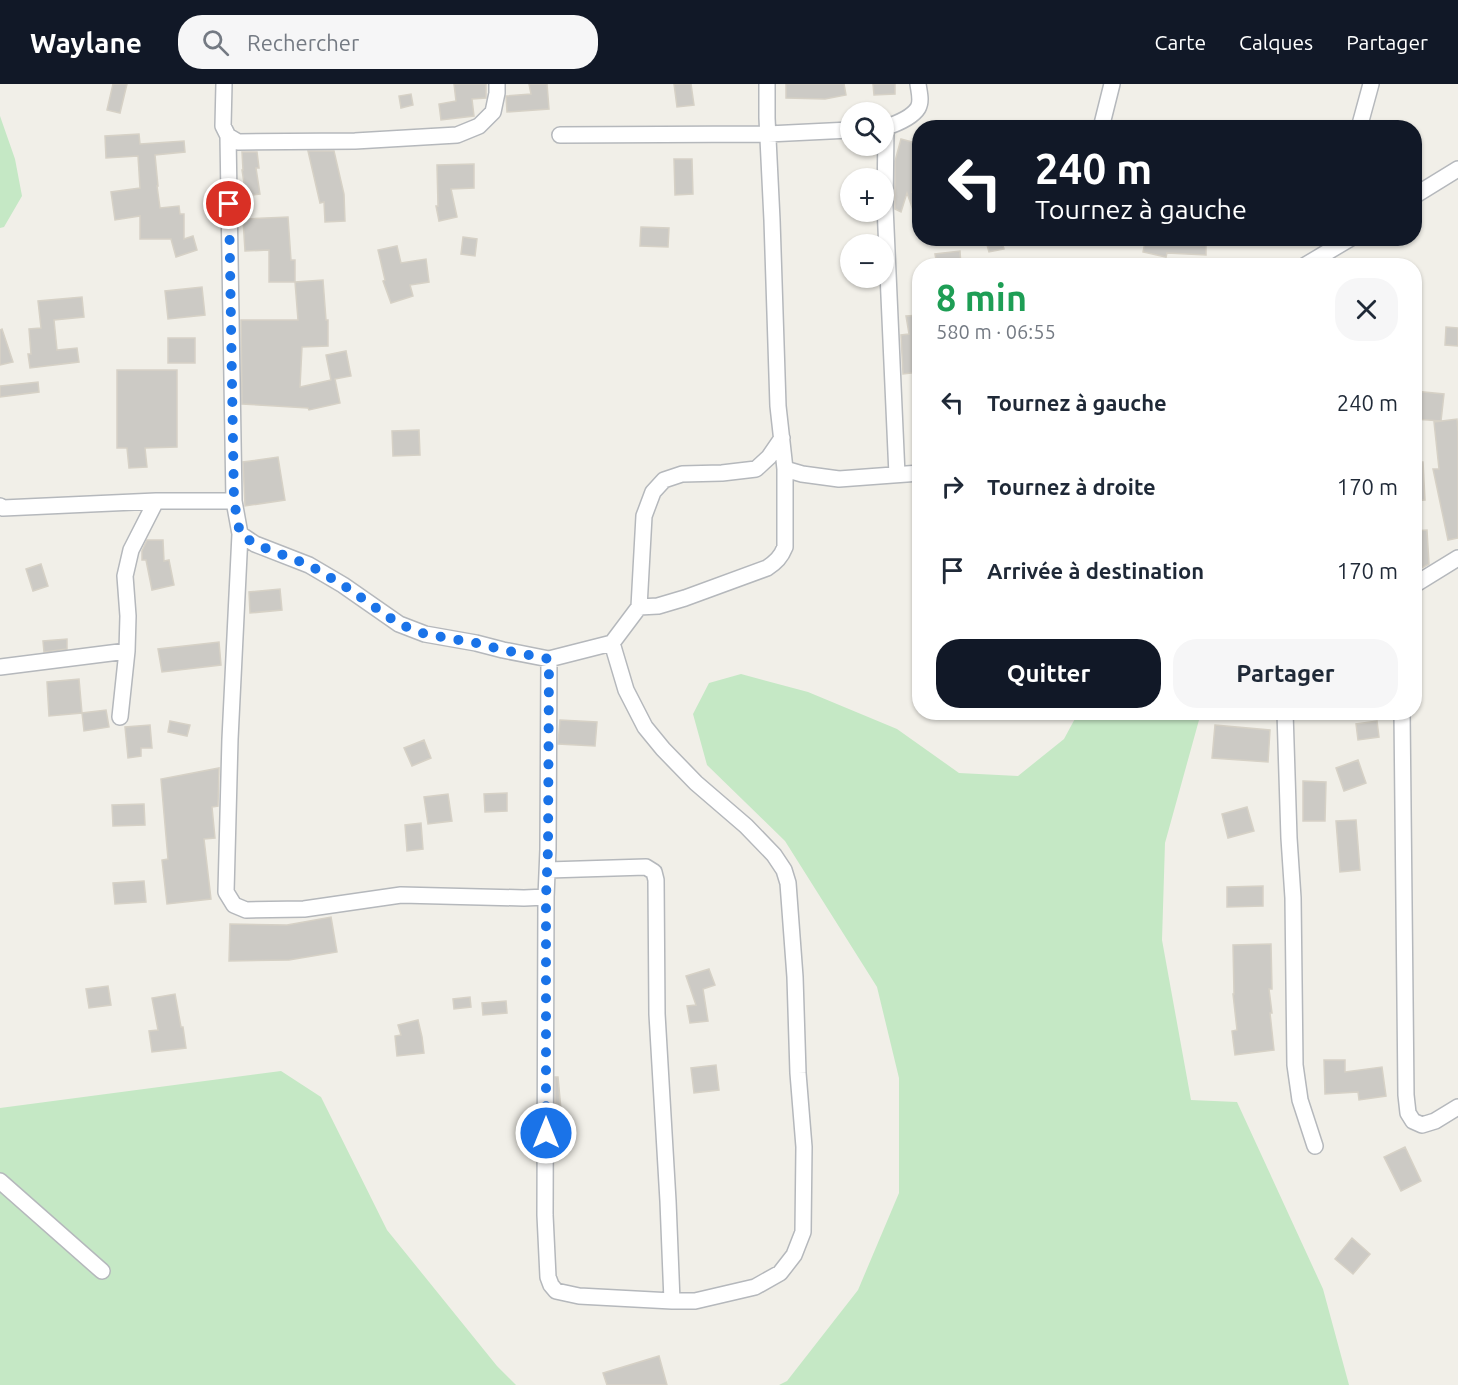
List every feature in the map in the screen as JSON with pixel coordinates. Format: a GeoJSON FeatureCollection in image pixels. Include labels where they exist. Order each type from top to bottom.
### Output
{"type":"FeatureCollection","features":[{"type":"Feature","properties":{"kind":"street"},"geometry":{"type":"LineString","coordinates":[[224,84],[223,126],[228,136],[234,501],[240,534],[230,739],[226,892],[234,905],[246,910],[304,909],[401,895],[546,897]]}},
{"type":"Feature","properties":{"kind":"street"},"geometry":{"type":"LineString","coordinates":[[228,136],[238,142],[355,141],[457,135],[479,126],[493,112],[497,84]]}},
{"type":"Feature","properties":{"kind":"street"},"geometry":{"type":"LineString","coordinates":[[639,607],[658,606],[685,598],[767,568],[782,556],[785,547],[785,469],[778,406],[767,84]]}},
{"type":"Feature","properties":{"kind":"street"},"geometry":{"type":"LineString","coordinates":[[894,124],[909,116],[918,108],[920,98],[918,84]]}},
{"type":"Feature","properties":{"kind":"street"},"geometry":{"type":"LineString","coordinates":[[1103,120],[1112,84]]}},
{"type":"Feature","properties":{"kind":"street"},"geometry":{"type":"LineString","coordinates":[[1361,120],[1371,84]]}},
{"type":"Feature","properties":{"kind":"street"},"geometry":{"type":"LineString","coordinates":[[560,135],[768,134],[840,130]]}},
{"type":"Feature","properties":{"kind":"street"},"geometry":{"type":"LineString","coordinates":[[885,156],[885,206],[897,475]]}},
{"type":"Feature","properties":{"kind":"street"},"geometry":{"type":"LineString","coordinates":[[1422,191],[1458,169]]}},
{"type":"Feature","properties":{"kind":"street"},"geometry":{"type":"LineString","coordinates":[[1317,258],[1338,246]]}},
{"type":"Feature","properties":{"kind":"street"},"geometry":{"type":"LineString","coordinates":[[240,534],[255,544],[309,565],[343,585],[399,624],[425,634],[549,659],[612,643],[639,607],[644,516],[653,492],[664,480],[682,474],[756,469],[769,457],[782,438]]}},
{"type":"Feature","properties":{"kind":"street"},"geometry":{"type":"LineString","coordinates":[[785,469],[802,474],[839,479],[912,474]]}},
{"type":"Feature","properties":{"kind":"street"},"geometry":{"type":"LineString","coordinates":[[1,509],[156,501],[234,501]]}},
{"type":"Feature","properties":{"kind":"street"},"geometry":{"type":"LineString","coordinates":[[120,717],[127,651],[128,616],[125,576],[131,550],[156,501]]}},
{"type":"Feature","properties":{"kind":"street"},"geometry":{"type":"LineString","coordinates":[[1422,580],[1458,558]]}},
{"type":"Feature","properties":{"kind":"street"},"geometry":{"type":"LineString","coordinates":[[549,659],[545,1215],[551,1285],[556,1291],[579,1296],[672,1301],[695,1300],[755,1287],[780,1273],[794,1255],[803,1232],[804,1147],[788,883],[784,870],[774,855],[746,826],[696,783],[645,727],[626,690],[612,643]]}},
{"type":"Feature","properties":{"kind":"street"},"geometry":{"type":"LineString","coordinates":[[0,667],[127,651]]}},
{"type":"Feature","properties":{"kind":"street"},"geometry":{"type":"LineString","coordinates":[[1285,720],[1293,898],[1295,1065],[1300,1100],[1315,1146]]}},
{"type":"Feature","properties":{"kind":"street"},"geometry":{"type":"LineString","coordinates":[[1402,720],[1405,863],[1404,1036],[1408,1113],[1413,1121],[1422,1125],[1458,1107]]}},
{"type":"Feature","properties":{"kind":"street"},"geometry":{"type":"LineString","coordinates":[[548,870],[646,867],[654,872],[656,880],[657,1014],[672,1301]]}},
{"type":"Feature","properties":{"kind":"street"},"geometry":{"type":"LineString","coordinates":[[0,1181],[102,1271]]}},
{"type":"Feature","properties":{"kind":"green space"},"geometry":{"type":"Polygon","coordinates":[[[0,116],[15,159],[22,196],[4,227],[0,228],[0,116]]]}},
{"type":"Feature","properties":{"kind":"green space"},"geometry":{"type":"Polygon","coordinates":[[[741,674],[808,692],[897,729],[959,773],[1018,776],[1064,739],[1074,720],[1199,720],[1165,843],[1162,940],[1191,1100],[1237,1102],[1323,1289],[1349,1385],[779,1385],[787,1381],[858,1290],[899,1193],[899,1078],[877,987],[785,841],[707,765],[693,714],[709,683],[741,674]]]}},
{"type":"Feature","properties":{"kind":"green space"},"geometry":{"type":"Polygon","coordinates":[[[281,1071],[321,1097],[387,1230],[497,1366],[516,1385],[0,1385],[0,1108],[281,1071]]]}},
{"type":"Feature","properties":{"kind":"building"},"geometry":{"type":"Polygon","coordinates":[[[113,84],[127,84],[120,113],[107,110],[113,84]]]}},
{"type":"Feature","properties":{"kind":"building"},"geometry":{"type":"Polygon","coordinates":[[[454,84],[486,84],[486,98],[472,99],[474,116],[441,120],[439,104],[456,101],[454,84]]]}},
{"type":"Feature","properties":{"kind":"building"},"geometry":{"type":"Polygon","coordinates":[[[529,84],[547,84],[549,109],[507,112],[506,96],[531,94],[529,84]]]}},
{"type":"Feature","properties":{"kind":"building"},"geometry":{"type":"Polygon","coordinates":[[[674,84],[691,84],[694,105],[677,107],[674,84]]]}},
{"type":"Feature","properties":{"kind":"building"},"geometry":{"type":"Polygon","coordinates":[[[786,84],[844,84],[846,95],[825,99],[786,98],[786,84]]]}},
{"type":"Feature","properties":{"kind":"building"},"geometry":{"type":"Polygon","coordinates":[[[873,84],[895,84],[895,94],[874,95],[873,84]]]}},
{"type":"Feature","properties":{"kind":"building"},"geometry":{"type":"Polygon","coordinates":[[[411,94],[413,105],[401,108],[399,96],[411,94]]]}},
{"type":"Feature","properties":{"kind":"building"},"geometry":{"type":"Polygon","coordinates":[[[139,134],[140,144],[184,141],[185,152],[155,155],[157,186],[160,208],[179,206],[180,214],[184,214],[184,239],[193,236],[197,250],[176,257],[171,239],[140,239],[140,216],[115,220],[111,192],[140,188],[138,156],[106,158],[105,136],[139,134]]]}},
{"type":"Feature","properties":{"kind":"building"},"geometry":{"type":"Polygon","coordinates":[[[901,139],[912,142],[912,207],[907,193],[901,212],[895,209],[895,161],[901,139]]]}},
{"type":"Feature","properties":{"kind":"building"},"geometry":{"type":"Polygon","coordinates":[[[308,151],[334,151],[344,194],[345,221],[325,222],[324,202],[320,203],[308,151]]]}},
{"type":"Feature","properties":{"kind":"building"},"geometry":{"type":"Polygon","coordinates":[[[242,152],[257,152],[259,168],[256,168],[260,194],[246,196],[242,152]]]}},
{"type":"Feature","properties":{"kind":"building"},"geometry":{"type":"Polygon","coordinates":[[[674,159],[692,159],[693,194],[675,195],[674,159]]]}},
{"type":"Feature","properties":{"kind":"building"},"geometry":{"type":"Polygon","coordinates":[[[474,164],[474,188],[451,189],[457,217],[439,221],[436,206],[438,206],[437,165],[474,164]]]}},
{"type":"Feature","properties":{"kind":"building"},"geometry":{"type":"Polygon","coordinates":[[[288,217],[291,260],[295,260],[295,282],[269,282],[269,250],[245,251],[243,219],[288,217]]]}},
{"type":"Feature","properties":{"kind":"building"},"geometry":{"type":"Polygon","coordinates":[[[641,227],[669,228],[668,247],[640,246],[641,227]]]}},
{"type":"Feature","properties":{"kind":"building"},"geometry":{"type":"Polygon","coordinates":[[[463,237],[477,239],[475,256],[461,254],[463,237]]]}},
{"type":"Feature","properties":{"kind":"building"},"geometry":{"type":"Polygon","coordinates":[[[397,246],[401,263],[426,259],[429,282],[410,285],[413,296],[391,303],[383,281],[385,280],[378,250],[397,246]]]}},
{"type":"Feature","properties":{"kind":"building"},"geometry":{"type":"Polygon","coordinates":[[[987,246],[1003,246],[1004,249],[989,252],[987,246]]]}},
{"type":"Feature","properties":{"kind":"building"},"geometry":{"type":"Polygon","coordinates":[[[1144,246],[1206,246],[1206,255],[1167,253],[1166,257],[1143,252],[1144,246]]]}},
{"type":"Feature","properties":{"kind":"building"},"geometry":{"type":"Polygon","coordinates":[[[960,251],[960,258],[936,258],[935,254],[960,251]]]}},
{"type":"Feature","properties":{"kind":"building"},"geometry":{"type":"Polygon","coordinates":[[[323,280],[326,320],[328,320],[328,346],[302,347],[300,387],[331,380],[326,355],[346,351],[351,376],[335,379],[340,403],[309,410],[308,408],[242,404],[241,320],[298,320],[295,282],[323,280]]]}},
{"type":"Feature","properties":{"kind":"building"},"geometry":{"type":"Polygon","coordinates":[[[202,287],[205,315],[168,319],[165,291],[202,287]]]}},
{"type":"Feature","properties":{"kind":"building"},"geometry":{"type":"Polygon","coordinates":[[[82,297],[84,317],[54,320],[57,350],[77,348],[79,362],[30,368],[29,329],[41,328],[38,301],[82,297]]]}},
{"type":"Feature","properties":{"kind":"building"},"geometry":{"type":"Polygon","coordinates":[[[906,316],[912,316],[912,373],[903,374],[901,335],[909,334],[906,316]]]}},
{"type":"Feature","properties":{"kind":"building"},"geometry":{"type":"Polygon","coordinates":[[[1446,327],[1458,328],[1458,346],[1445,345],[1446,327]]]}},
{"type":"Feature","properties":{"kind":"building"},"geometry":{"type":"Polygon","coordinates":[[[2,329],[13,362],[0,365],[0,330],[2,329]]]}},
{"type":"Feature","properties":{"kind":"building"},"geometry":{"type":"Polygon","coordinates":[[[168,338],[195,338],[195,363],[168,363],[168,338]]]}},
{"type":"Feature","properties":{"kind":"building"},"geometry":{"type":"Polygon","coordinates":[[[117,370],[177,370],[177,447],[145,448],[147,467],[129,468],[127,448],[117,448],[117,370]]]}},
{"type":"Feature","properties":{"kind":"building"},"geometry":{"type":"Polygon","coordinates":[[[38,382],[39,392],[0,397],[0,386],[38,382]]]}},
{"type":"Feature","properties":{"kind":"building"},"geometry":{"type":"Polygon","coordinates":[[[1422,392],[1444,394],[1441,421],[1422,420],[1422,392]]]}},
{"type":"Feature","properties":{"kind":"building"},"geometry":{"type":"Polygon","coordinates":[[[1457,419],[1458,538],[1448,540],[1433,469],[1439,469],[1434,422],[1457,419]]]}},
{"type":"Feature","properties":{"kind":"building"},"geometry":{"type":"Polygon","coordinates":[[[419,430],[420,455],[393,456],[392,431],[419,430]]]}},
{"type":"Feature","properties":{"kind":"building"},"geometry":{"type":"Polygon","coordinates":[[[278,457],[285,500],[245,506],[243,462],[278,457]]]}},
{"type":"Feature","properties":{"kind":"building"},"geometry":{"type":"Polygon","coordinates":[[[1422,462],[1423,462],[1425,500],[1422,500],[1422,462]]]}},
{"type":"Feature","properties":{"kind":"building"},"geometry":{"type":"Polygon","coordinates":[[[1422,530],[1427,530],[1429,564],[1422,568],[1422,530]]]}},
{"type":"Feature","properties":{"kind":"building"},"geometry":{"type":"Polygon","coordinates":[[[147,540],[163,540],[164,561],[169,560],[174,585],[152,590],[146,560],[142,560],[142,551],[147,540]]]}},
{"type":"Feature","properties":{"kind":"building"},"geometry":{"type":"Polygon","coordinates":[[[41,564],[48,586],[33,591],[26,569],[41,564]]]}},
{"type":"Feature","properties":{"kind":"building"},"geometry":{"type":"Polygon","coordinates":[[[280,589],[282,610],[250,613],[249,592],[280,589]]]}},
{"type":"Feature","properties":{"kind":"building"},"geometry":{"type":"Polygon","coordinates":[[[67,639],[67,649],[44,652],[43,641],[67,639]]]}},
{"type":"Feature","properties":{"kind":"building"},"geometry":{"type":"Polygon","coordinates":[[[219,642],[221,665],[162,672],[158,649],[219,642]]]}},
{"type":"Feature","properties":{"kind":"building"},"geometry":{"type":"Polygon","coordinates":[[[79,679],[82,713],[49,716],[47,682],[79,679]]]}},
{"type":"Feature","properties":{"kind":"building"},"geometry":{"type":"Polygon","coordinates":[[[106,710],[109,727],[84,731],[82,713],[106,710]]]}},
{"type":"Feature","properties":{"kind":"building"},"geometry":{"type":"Polygon","coordinates":[[[560,720],[597,722],[595,746],[558,744],[560,720]]]}},
{"type":"Feature","properties":{"kind":"building"},"geometry":{"type":"Polygon","coordinates":[[[170,721],[190,725],[187,736],[168,732],[170,721]]]}},
{"type":"Feature","properties":{"kind":"building"},"geometry":{"type":"Polygon","coordinates":[[[1377,721],[1379,737],[1358,740],[1356,724],[1377,721]]]}},
{"type":"Feature","properties":{"kind":"building"},"geometry":{"type":"Polygon","coordinates":[[[150,725],[152,748],[141,748],[141,756],[128,758],[125,727],[150,725]]]}},
{"type":"Feature","properties":{"kind":"building"},"geometry":{"type":"Polygon","coordinates":[[[1215,725],[1270,730],[1268,762],[1212,758],[1215,725]]]}},
{"type":"Feature","properties":{"kind":"building"},"geometry":{"type":"Polygon","coordinates":[[[424,740],[431,758],[412,766],[404,748],[424,740]]]}},
{"type":"Feature","properties":{"kind":"building"},"geometry":{"type":"Polygon","coordinates":[[[1358,760],[1366,783],[1344,791],[1336,768],[1358,760]]]}},
{"type":"Feature","properties":{"kind":"building"},"geometry":{"type":"Polygon","coordinates":[[[219,768],[218,806],[212,807],[215,838],[204,839],[211,899],[167,904],[162,860],[168,859],[161,779],[219,768]]]}},
{"type":"Feature","properties":{"kind":"building"},"geometry":{"type":"Polygon","coordinates":[[[1303,781],[1326,782],[1325,821],[1303,821],[1303,781]]]}},
{"type":"Feature","properties":{"kind":"building"},"geometry":{"type":"Polygon","coordinates":[[[507,793],[507,811],[485,812],[484,794],[507,793]]]}},
{"type":"Feature","properties":{"kind":"building"},"geometry":{"type":"Polygon","coordinates":[[[448,794],[452,821],[428,824],[424,797],[448,794]]]}},
{"type":"Feature","properties":{"kind":"building"},"geometry":{"type":"Polygon","coordinates":[[[144,804],[145,825],[113,826],[112,805],[144,804]]]}},
{"type":"Feature","properties":{"kind":"building"},"geometry":{"type":"Polygon","coordinates":[[[1247,807],[1254,831],[1228,838],[1222,814],[1247,807]]]}},
{"type":"Feature","properties":{"kind":"building"},"geometry":{"type":"Polygon","coordinates":[[[1356,820],[1360,870],[1340,872],[1336,821],[1356,820]]]}},
{"type":"Feature","properties":{"kind":"building"},"geometry":{"type":"Polygon","coordinates":[[[421,823],[423,849],[407,851],[405,825],[421,823]]]}},
{"type":"Feature","properties":{"kind":"building"},"geometry":{"type":"Polygon","coordinates":[[[144,881],[146,902],[115,904],[113,883],[144,881]]]}},
{"type":"Feature","properties":{"kind":"building"},"geometry":{"type":"Polygon","coordinates":[[[1263,886],[1263,906],[1227,907],[1227,887],[1263,886]]]}},
{"type":"Feature","properties":{"kind":"building"},"geometry":{"type":"Polygon","coordinates":[[[331,917],[337,952],[289,960],[229,961],[230,924],[287,925],[331,917]]]}},
{"type":"Feature","properties":{"kind":"building"},"geometry":{"type":"Polygon","coordinates":[[[1271,944],[1272,989],[1269,989],[1274,1050],[1235,1055],[1232,1031],[1237,1030],[1233,994],[1233,945],[1271,944]]]}},
{"type":"Feature","properties":{"kind":"building"},"geometry":{"type":"Polygon","coordinates":[[[709,969],[715,985],[703,989],[708,1021],[690,1023],[687,1006],[696,1005],[686,976],[709,969]]]}},
{"type":"Feature","properties":{"kind":"building"},"geometry":{"type":"Polygon","coordinates":[[[108,986],[111,1005],[89,1008],[86,989],[108,986]]]}},
{"type":"Feature","properties":{"kind":"building"},"geometry":{"type":"Polygon","coordinates":[[[175,994],[186,1048],[152,1052],[149,1031],[158,1030],[152,998],[175,994]]]}},
{"type":"Feature","properties":{"kind":"building"},"geometry":{"type":"Polygon","coordinates":[[[470,997],[471,1007],[454,1009],[453,999],[470,997]]]}},
{"type":"Feature","properties":{"kind":"building"},"geometry":{"type":"Polygon","coordinates":[[[506,1001],[507,1013],[483,1015],[482,1003],[506,1001]]]}},
{"type":"Feature","properties":{"kind":"building"},"geometry":{"type":"Polygon","coordinates":[[[418,1020],[424,1053],[397,1056],[395,1036],[401,1035],[398,1025],[418,1020]]]}},
{"type":"Feature","properties":{"kind":"building"},"geometry":{"type":"Polygon","coordinates":[[[1324,1060],[1345,1060],[1345,1072],[1382,1067],[1386,1096],[1359,1100],[1358,1092],[1325,1094],[1324,1060]]]}},
{"type":"Feature","properties":{"kind":"building"},"geometry":{"type":"Polygon","coordinates":[[[716,1065],[719,1090],[694,1093],[691,1068],[716,1065]]]}},
{"type":"Feature","properties":{"kind":"building"},"geometry":{"type":"Polygon","coordinates":[[[555,1077],[558,1077],[563,1132],[555,1133],[555,1077]]]}},
{"type":"Feature","properties":{"kind":"building"},"geometry":{"type":"Polygon","coordinates":[[[1405,1147],[1421,1181],[1401,1191],[1384,1157],[1405,1147]]]}},
{"type":"Feature","properties":{"kind":"building"},"geometry":{"type":"Polygon","coordinates":[[[1352,1238],[1370,1254],[1353,1274],[1335,1259],[1352,1238]]]}},
{"type":"Feature","properties":{"kind":"building"},"geometry":{"type":"Polygon","coordinates":[[[659,1356],[667,1385],[607,1385],[603,1373],[659,1356]]]}},
{"type":"Feature","properties":{"kind":"route"},"geometry":{"type":"LineString","coordinates":[[229,204],[234,501],[240,534],[255,544],[309,565],[343,585],[399,624],[425,634],[549,659],[546,1133]]}}]}
